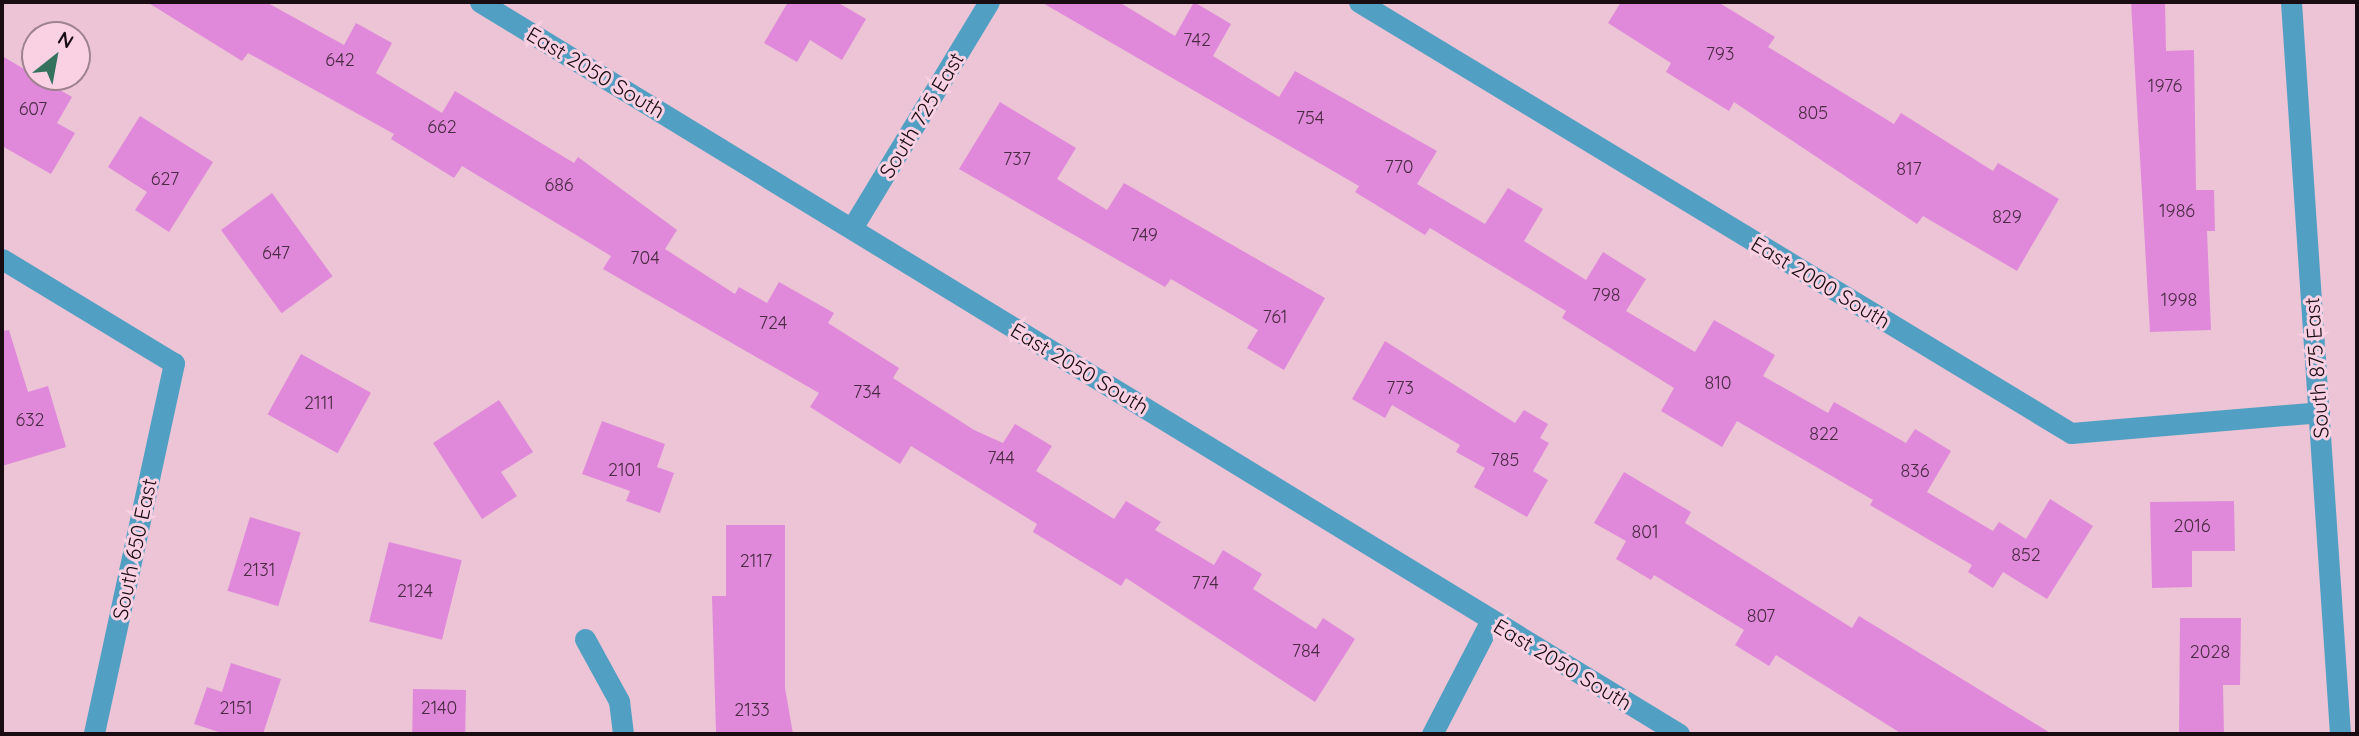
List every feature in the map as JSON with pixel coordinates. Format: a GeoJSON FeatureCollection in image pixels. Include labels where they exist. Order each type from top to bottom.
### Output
{"type":"FeatureCollection","features":[{"type":"Feature","properties":{"kind":"street","name":"East 2050 South"},"geometry":{"type":"LineString","coordinates":[[480,2],[1679,734]]}},
{"type":"Feature","properties":{"kind":"street","name":"South 725 East"},"geometry":{"type":"LineString","coordinates":[[852,229],[989,2]]}},
{"type":"Feature","properties":{"kind":"street","name":"East 2000 South"},"geometry":{"type":"LineString","coordinates":[[1359,2],[2071,433],[2319,412]]}},
{"type":"Feature","properties":{"kind":"street","name":"South 875 East"},"geometry":{"type":"LineString","coordinates":[[2291,2],[2340,734]]}},
{"type":"Feature","properties":{"kind":"street","name":"South 650 East"},"geometry":{"type":"LineString","coordinates":[[2,259],[174,363],[94,734]]}},
{"type":"Feature","properties":{"kind":"street"},"geometry":{"type":"LineString","coordinates":[[1432,734],[1492,620]]}},
{"type":"Feature","properties":{"kind":"street"},"geometry":{"type":"LineString","coordinates":[[585,639],[620,701],[623,734]]}},
{"type":"Feature","properties":{"kind":"building"},"geometry":{"type":"Polygon","coordinates":[[[147,2],[266,2],[344,45],[356,23],[392,43],[376,73],[442,113],[455,91],[574,163],[578,157],[677,230],[665,249],[735,294],[739,287],[767,303],[779,282],[834,313],[828,323],[899,368],[893,378],[974,430],[1003,443],[1015,424],[1052,446],[1036,471],[1114,519],[1126,501],[1161,522],[1155,530],[1214,565],[1223,550],[1262,574],[1253,589],[1316,629],[1323,618],[1355,639],[1315,702],[1126,578],[1121,586],[1033,532],[1037,524],[911,446],[900,464],[810,407],[819,393],[603,269],[611,256],[462,166],[454,178],[391,139],[394,134],[248,53],[242,61],[147,2]]]}},
{"type":"Feature","properties":{"kind":"building"},"geometry":{"type":"Polygon","coordinates":[[[788,2],[837,2],[866,19],[842,60],[810,40],[797,62],[764,43],[788,2]]]}},
{"type":"Feature","properties":{"kind":"building"},"geometry":{"type":"Polygon","coordinates":[[[1041,2],[1119,2],[1175,36],[1194,2],[1231,24],[1213,56],[1279,97],[1295,71],[1437,151],[1417,184],[1485,224],[1508,188],[1543,209],[1524,241],[1586,280],[1603,252],[1646,279],[1626,311],[1695,352],[1714,320],[1775,355],[1763,376],[1828,413],[1834,402],[1906,443],[1915,429],[1951,451],[1927,492],[1993,531],[1999,522],[2026,539],[2050,499],[2093,526],[2047,599],[2003,572],[1993,588],[1968,572],[1972,565],[1870,505],[1873,500],[1737,421],[1722,447],[1661,411],[1674,388],[1562,318],[1566,311],[1430,228],[1425,235],[1355,192],[1359,186],[1041,2]]]}},
{"type":"Feature","properties":{"kind":"building"},"geometry":{"type":"Polygon","coordinates":[[[1621,2],[1718,2],[1775,37],[1768,47],[1894,124],[1901,113],[1993,171],[1998,163],[2059,199],[2017,271],[1923,216],[1917,224],[1734,102],[1729,111],[1666,72],[1671,63],[1608,23],[1621,2]]]}},
{"type":"Feature","properties":{"kind":"building"},"geometry":{"type":"Polygon","coordinates":[[[2131,2],[2165,2],[2166,51],[2194,50],[2196,190],[2214,190],[2215,231],[2207,231],[2211,330],[2150,332],[2131,2]]]}},
{"type":"Feature","properties":{"kind":"building"},"geometry":{"type":"Polygon","coordinates":[[[2,56],[21,67],[21,91],[62,91],[72,97],[57,123],[75,133],[51,174],[2,146],[2,56]]]}},
{"type":"Feature","properties":{"kind":"building"},"geometry":{"type":"Polygon","coordinates":[[[1000,102],[1076,148],[1057,179],[1107,210],[1124,183],[1325,298],[1284,370],[1247,348],[1258,330],[1171,279],[1165,287],[959,169],[1000,102]]]}},
{"type":"Feature","properties":{"kind":"building"},"geometry":{"type":"Polygon","coordinates":[[[140,116],[213,162],[169,232],[135,210],[147,192],[108,167],[140,116]]]}},
{"type":"Feature","properties":{"kind":"building"},"geometry":{"type":"Polygon","coordinates":[[[272,193],[333,276],[282,313],[221,230],[272,193]]]}},
{"type":"Feature","properties":{"kind":"building"},"geometry":{"type":"Polygon","coordinates":[[[9,330],[28,392],[48,386],[66,447],[2,466],[2,331],[9,330]]]}},
{"type":"Feature","properties":{"kind":"building"},"geometry":{"type":"Polygon","coordinates":[[[1385,341],[1515,423],[1524,410],[1548,424],[1540,438],[1549,443],[1533,471],[1548,480],[1527,517],[1474,487],[1485,468],[1456,452],[1460,445],[1392,405],[1385,418],[1352,399],[1385,341]]]}},
{"type":"Feature","properties":{"kind":"building"},"geometry":{"type":"Polygon","coordinates":[[[301,354],[371,393],[338,453],[268,414],[301,354]]]}},
{"type":"Feature","properties":{"kind":"building"},"geometry":{"type":"Polygon","coordinates":[[[499,400],[533,452],[501,472],[517,496],[482,519],[433,443],[499,400]]]}},
{"type":"Feature","properties":{"kind":"building"},"geometry":{"type":"Polygon","coordinates":[[[602,421],[665,444],[657,467],[674,473],[660,513],[626,501],[630,491],[582,474],[602,421]]]}},
{"type":"Feature","properties":{"kind":"building"},"geometry":{"type":"Polygon","coordinates":[[[1624,472],[1691,512],[1685,523],[1852,628],[1859,616],[2052,734],[1902,734],[1776,655],[1769,666],[1735,645],[1744,630],[1654,575],[1651,580],[1616,559],[1626,541],[1594,523],[1624,472]]]}},
{"type":"Feature","properties":{"kind":"building"},"geometry":{"type":"Polygon","coordinates":[[[2234,501],[2235,551],[2192,551],[2192,587],[2152,588],[2150,502],[2234,501]]]}},
{"type":"Feature","properties":{"kind":"building"},"geometry":{"type":"Polygon","coordinates":[[[250,517],[301,532],[278,606],[227,591],[250,517]]]}},
{"type":"Feature","properties":{"kind":"building"},"geometry":{"type":"Polygon","coordinates":[[[726,525],[785,525],[785,688],[793,734],[716,732],[712,596],[726,596],[726,525]]]}},
{"type":"Feature","properties":{"kind":"building"},"geometry":{"type":"Polygon","coordinates":[[[389,542],[462,560],[442,640],[369,622],[389,542]]]}},
{"type":"Feature","properties":{"kind":"building"},"geometry":{"type":"Polygon","coordinates":[[[2180,618],[2241,618],[2240,685],[2223,685],[2224,734],[2179,734],[2180,618]]]}},
{"type":"Feature","properties":{"kind":"building"},"geometry":{"type":"Polygon","coordinates":[[[231,663],[281,679],[263,734],[225,734],[194,724],[207,687],[222,692],[231,663]]]}},
{"type":"Feature","properties":{"kind":"building"},"geometry":{"type":"Polygon","coordinates":[[[413,689],[466,690],[465,734],[412,734],[413,689]]]}}]}
